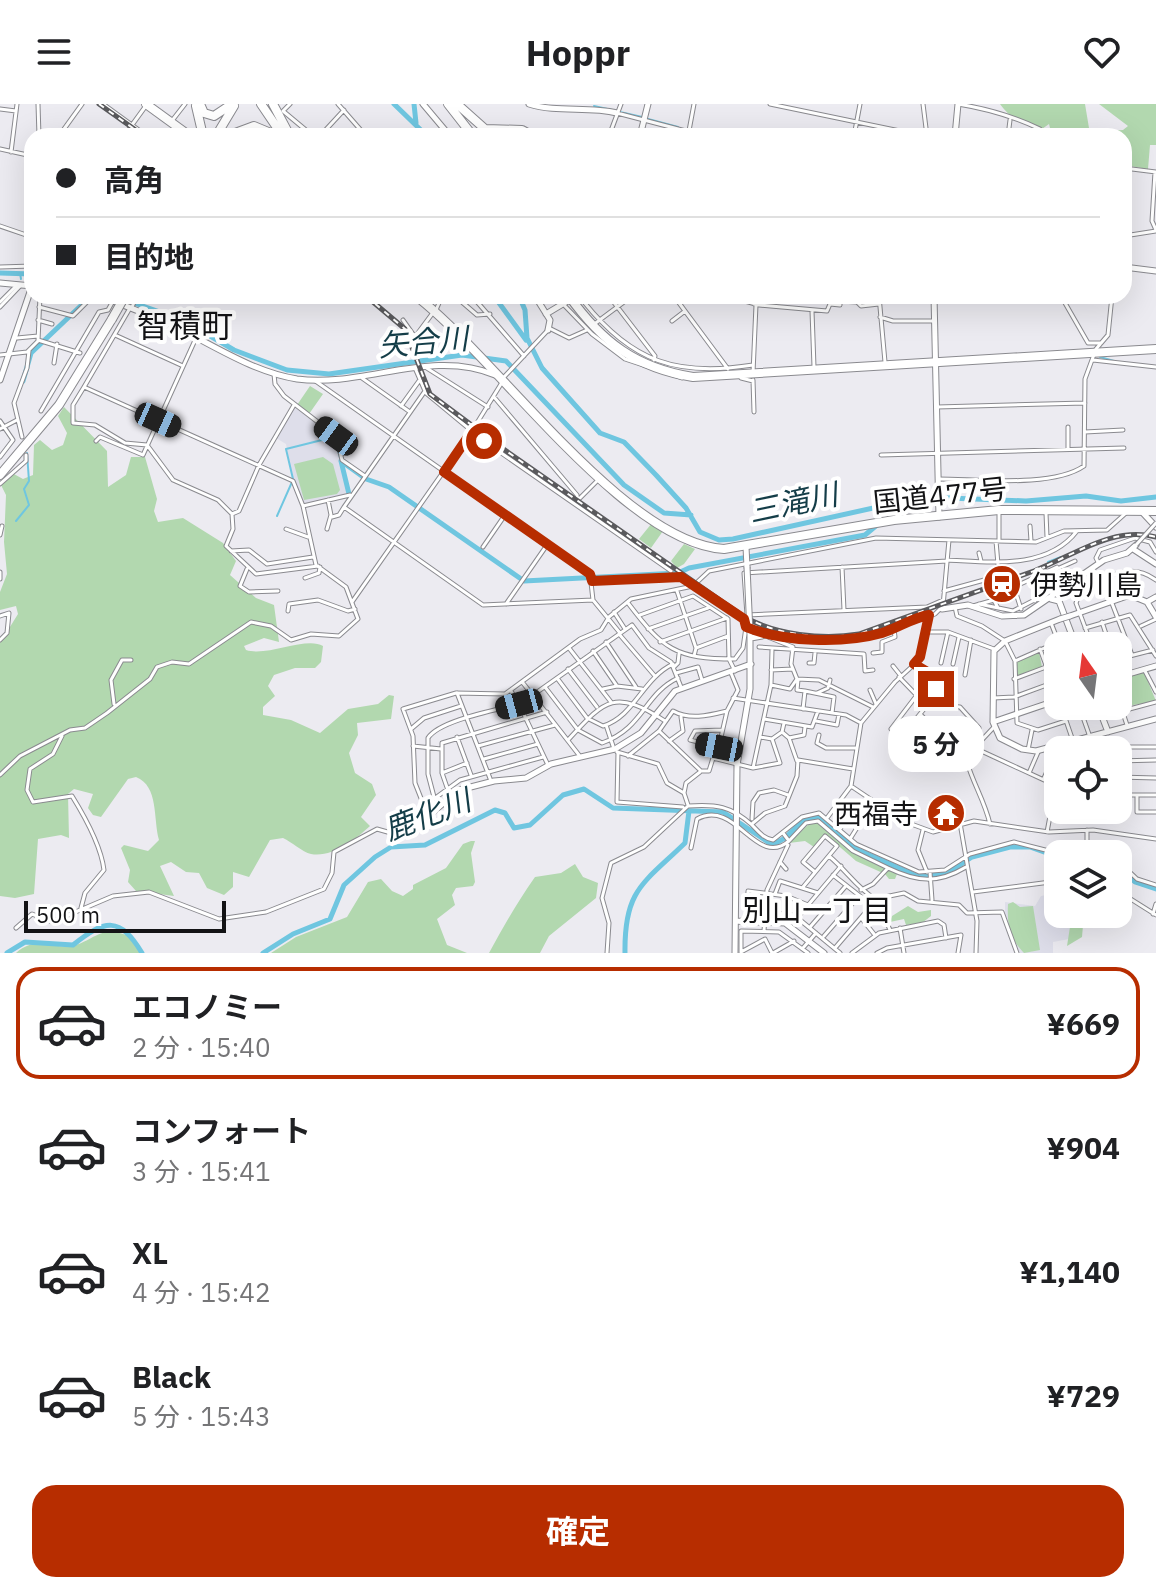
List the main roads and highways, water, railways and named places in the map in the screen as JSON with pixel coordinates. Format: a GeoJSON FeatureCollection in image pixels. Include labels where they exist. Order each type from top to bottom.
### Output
{"type":"FeatureCollection","features":[{"type":"Feature","properties":{"kind":"highway"},"geometry":{"type":"LineString","coordinates":[[146,104],[179,128]]}},
{"type":"Feature","properties":{"kind":"highway"},"geometry":{"type":"LineString","coordinates":[[198,104],[204,113],[214,116],[236,104]]}},
{"type":"Feature","properties":{"kind":"highway"},"geometry":{"type":"LineString","coordinates":[[198,104],[202,128]]}},
{"type":"Feature","properties":{"kind":"highway"},"geometry":{"type":"LineString","coordinates":[[222,128],[236,104]]}},
{"type":"Feature","properties":{"kind":"highway"},"geometry":{"type":"LineString","coordinates":[[263,104],[279,128]]}},
{"type":"Feature","properties":{"kind":"highway"},"geometry":{"type":"LineString","coordinates":[[273,104],[281,128]]}},
{"type":"Feature","properties":{"kind":"highway"},"geometry":{"type":"LineString","coordinates":[[448,104],[457,106],[484,128]]}},
{"type":"Feature","properties":{"kind":"highway"},"geometry":{"type":"LineString","coordinates":[[457,106],[469,128]]}},
{"type":"Feature","properties":{"kind":"highway"},"geometry":{"type":"LineString","coordinates":[[0,475],[59,405],[116,304]]}},
{"type":"Feature","properties":{"kind":"highway","name":"国道477号"},"geometry":{"type":"LineString","coordinates":[[428,304],[505,377],[599,478],[631,505],[684,540],[712,548],[746,550],[939,514],[1046,509],[1126,513],[1156,511]]}},
{"type":"Feature","properties":{"kind":"highway"},"geometry":{"type":"LineString","coordinates":[[578,304],[618,350],[654,368],[693,377],[1156,347]]}},
{"type":"Feature","properties":{"kind":"highway"},"geometry":{"type":"LineString","coordinates":[[0,468],[47,412],[110,318]]}},
{"type":"Feature","properties":{"kind":"highway"},"geometry":{"type":"LineString","coordinates":[[594,325],[620,346],[652,363],[692,372],[728,370],[753,373]]}},
{"type":"Feature","properties":{"kind":"highway"},"geometry":{"type":"LineString","coordinates":[[814,369],[935,361]]}},
{"type":"Feature","properties":{"kind":"waterway","name":"三滝川"},"geometry":{"type":"LineString","coordinates":[[394,104],[419,128]]}},
{"type":"Feature","properties":{"kind":"waterway"},"geometry":{"type":"LineString","coordinates":[[414,104],[416,123]]}},
{"type":"Feature","properties":{"kind":"waterway"},"geometry":{"type":"LineString","coordinates":[[594,106],[612,110]]}},
{"type":"Feature","properties":{"kind":"waterway"},"geometry":{"type":"LineString","coordinates":[[620,112],[642,117]]}},
{"type":"Feature","properties":{"kind":"waterway"},"geometry":{"type":"LineString","coordinates":[[648,119],[678,127]]}},
{"type":"Feature","properties":{"kind":"waterway","name":"矢合川"},"geometry":{"type":"LineString","coordinates":[[0,273],[24,274]]}},
{"type":"Feature","properties":{"kind":"waterway","name":"矢合川"},"geometry":{"type":"LineString","coordinates":[[20,273],[21,279]]}},
{"type":"Feature","properties":{"kind":"waterway"},"geometry":{"type":"LineString","coordinates":[[0,305],[10,294]]}},
{"type":"Feature","properties":{"kind":"waterway"},"geometry":{"type":"LineString","coordinates":[[23,381],[31,353],[83,304]]}},
{"type":"Feature","properties":{"kind":"waterway","name":"矢合川"},"geometry":{"type":"LineString","coordinates":[[137,304],[183,320],[234,350],[287,370],[329,374],[462,355],[506,361],[624,485],[664,513],[691,515]]}},
{"type":"Feature","properties":{"kind":"waterway","name":"三滝川"},"geometry":{"type":"LineString","coordinates":[[500,304],[526,340]]}},
{"type":"Feature","properties":{"kind":"waterway","name":"三滝川"},"geometry":{"type":"LineString","coordinates":[[522,304],[527,338],[542,368],[600,433],[624,442],[656,475],[686,508],[700,532],[719,540],[923,497],[1026,501],[1086,496],[1121,501],[1156,497]]}},
{"type":"Feature","properties":{"kind":"waterway"},"geometry":{"type":"LineString","coordinates":[[1100,357],[1114,361]]}},
{"type":"Feature","properties":{"kind":"waterway"},"geometry":{"type":"LineString","coordinates":[[293,479],[286,449],[334,437],[341,461]]}},
{"type":"Feature","properties":{"kind":"waterway"},"geometry":{"type":"LineString","coordinates":[[16,521],[29,505],[24,489],[29,481],[27,453]]}},
{"type":"Feature","properties":{"kind":"waterway"},"geometry":{"type":"LineString","coordinates":[[349,494],[341,461],[366,479],[389,487],[524,581],[678,573],[689,568],[865,535],[877,525]]}},
{"type":"Feature","properties":{"kind":"waterway"},"geometry":{"type":"LineString","coordinates":[[277,516],[292,482]]}},
{"type":"Feature","properties":{"kind":"waterway"},"geometry":{"type":"LineString","coordinates":[[878,519],[880,513],[914,506],[923,497]]}},
{"type":"Feature","properties":{"kind":"waterway"},"geometry":{"type":"LineString","coordinates":[[1048,562],[1061,557]]}},
{"type":"Feature","properties":{"kind":"waterway","name":"鹿化川"},"geometry":{"type":"LineString","coordinates":[[263,953],[293,934],[330,919],[344,885],[391,847],[425,845],[495,810],[505,813],[514,828],[530,825],[563,795],[584,789],[613,808],[723,812],[771,844],[784,839],[805,821],[818,817],[858,850],[917,876],[946,874],[972,857],[1010,847],[1030,847],[1044,852]]}},
{"type":"Feature","properties":{"kind":"waterway"},"geometry":{"type":"LineString","coordinates":[[625,953],[628,914],[633,901],[639,889],[685,843],[689,811]]}},
{"type":"Feature","properties":{"kind":"waterway","name":"鹿化川"},"geometry":{"type":"LineString","coordinates":[[1132,879],[1156,889]]}},
{"type":"Feature","properties":{"kind":"waterway","name":"鹿化川"},"geometry":{"type":"LineString","coordinates":[[7,953],[25,942],[73,945],[94,930],[111,925],[126,932],[142,953]]}},
{"type":"Feature","properties":{"kind":"railway"},"geometry":{"type":"LineString","coordinates":[[99,104],[133,128]]}},
{"type":"Feature","properties":{"kind":"railway"},"geometry":{"type":"LineString","coordinates":[[375,304],[405,329],[430,394],[489,438]]}},
{"type":"Feature","properties":{"kind":"railway"},"geometry":{"type":"LineString","coordinates":[[479,432],[743,616],[784,632],[815,636],[859,634],[1045,567]]}},
{"type":"Feature","properties":{"kind":"railway"},"geometry":{"type":"LineString","coordinates":[[1036,570],[1109,539],[1124,535],[1156,537]]}},
{"type":"Feature","properties":{"kind":"place","name":"伊勢川島"},"geometry":{"type":"Point","coordinates":[1002,584]}},
{"type":"Feature","properties":{"kind":"place","name":"西福寺"},"geometry":{"type":"Point","coordinates":[946,813]}},
{"type":"Feature","properties":{"kind":"district","name":"智積町"},"geometry":{"type":"Point","coordinates":[185,325]}},
{"type":"Feature","properties":{"kind":"district","name":"別山一丁目"},"geometry":{"type":"Point","coordinates":[817,909]}}]}
